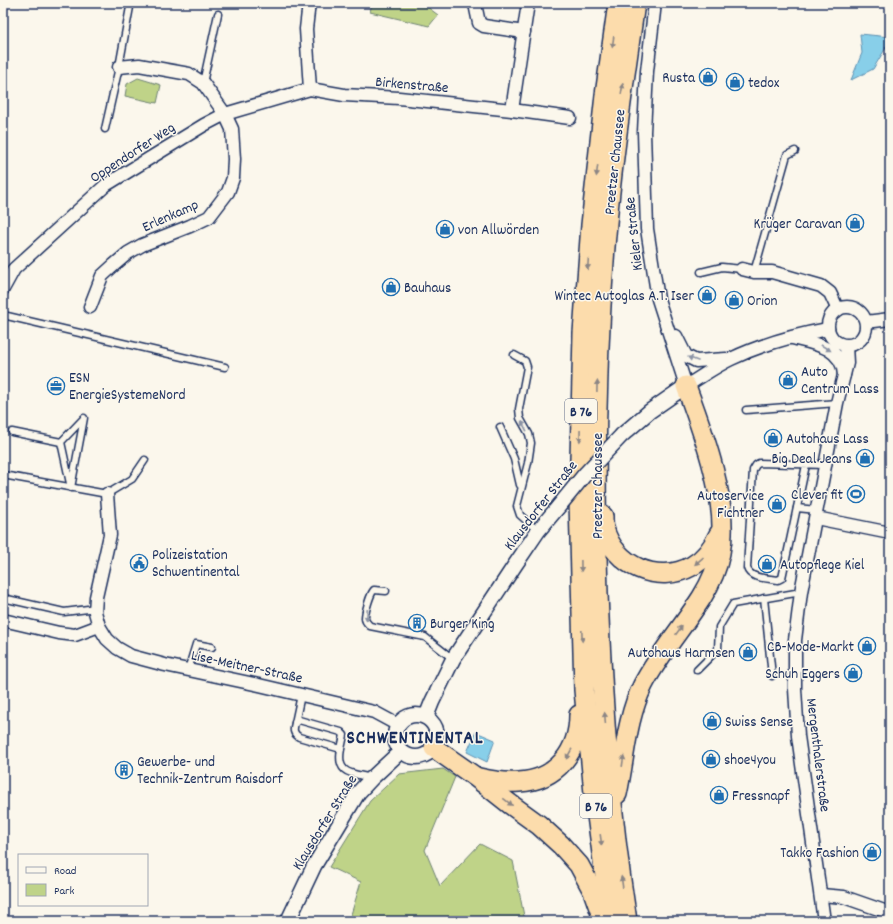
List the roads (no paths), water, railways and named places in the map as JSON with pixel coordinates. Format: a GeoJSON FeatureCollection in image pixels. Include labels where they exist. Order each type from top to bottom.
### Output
{"type":"FeatureCollection","features":[{"type":"Feature","properties":{"kind":"highway","name":"Preetzer Chaussee"},"geometry":{"type":"LineString","coordinates":[[611,921],[594,793],[584,690],[579,501],[583,333],[594,188],[618,3]]}},
{"type":"Feature","properties":{"kind":"highway","name":"Preetzer Chaussee"},"geometry":{"type":"LineString","coordinates":[[627,921],[608,766],[600,658],[596,481],[598,346],[606,225],[617,122],[635,3]]}},
{"type":"Feature","properties":{"kind":"highway","name":"B 76"},"geometry":{"type":"LineString","coordinates":[[614,813],[626,741],[638,698],[658,659],[701,598],[709,584],[720,552],[721,509],[716,480],[697,415],[686,386]]}},
{"type":"Feature","properties":{"kind":"highway","name":"B 76"},"geometry":{"type":"LineString","coordinates":[[596,481],[602,509],[604,528],[611,544],[620,556],[638,569],[661,574],[677,572],[692,566],[707,554],[714,545],[721,529]]}},
{"type":"Feature","properties":{"kind":"highway","name":"B 76"},"geometry":{"type":"LineString","coordinates":[[477,778],[497,782],[520,782],[537,779],[553,772],[565,760],[573,745],[579,729],[579,704],[584,690]]}},
{"type":"Feature","properties":{"kind":"highway","name":"B 76"},"geometry":{"type":"LineString","coordinates":[[434,748],[477,778],[539,825],[561,845],[579,865],[593,891],[603,921]]}},
{"type":"Feature","properties":{"kind":"street"},"geometry":{"type":"LineString","coordinates":[[308,3],[306,29],[310,89]]}},
{"type":"Feature","properties":{"kind":"street"},"geometry":{"type":"LineString","coordinates":[[512,110],[528,3]]}},
{"type":"Feature","properties":{"kind":"street","name":"Kieler Straße"},"geometry":{"type":"LineString","coordinates":[[655,3],[647,71],[644,132],[647,229],[658,299],[686,386]]}},
{"type":"Feature","properties":{"kind":"street"},"geometry":{"type":"LineString","coordinates":[[475,4],[479,23],[484,26],[524,32]]}},
{"type":"Feature","properties":{"kind":"street"},"geometry":{"type":"LineString","coordinates":[[119,67],[139,65],[189,74],[203,82]]}},
{"type":"Feature","properties":{"kind":"street","name":"Erlenkamp"},"geometry":{"type":"LineString","coordinates":[[90,306],[102,276],[128,252],[209,217],[228,192],[233,178],[234,159],[232,129],[225,114],[203,82]]}},
{"type":"Feature","properties":{"kind":"street","name":"Birkenstraße"},"geometry":{"type":"LineString","coordinates":[[310,89],[344,95],[399,98],[512,110],[570,118]]}},
{"type":"Feature","properties":{"kind":"street","name":"Oppendorfer Weg"},"geometry":{"type":"LineString","coordinates":[[3,289],[14,269],[106,185],[204,125],[225,114],[310,89]]}},
{"type":"Feature","properties":{"kind":"street"},"geometry":{"type":"LineString","coordinates":[[742,269],[754,272],[772,272],[821,286],[830,293],[838,310]]}},
{"type":"Feature","properties":{"kind":"street","name":"Klausdorfer Straße"},"geometry":{"type":"LineString","coordinates":[[658,299],[686,356],[696,361],[731,359]]}},
{"type":"Feature","properties":{"kind":"street"},"geometry":{"type":"LineString","coordinates":[[844,307],[852,307],[858,310],[863,315],[866,322],[867,329],[864,336],[854,345],[846,346],[834,341],[828,329],[832,315],[844,307]]}},
{"type":"Feature","properties":{"kind":"street"},"geometry":{"type":"LineString","coordinates":[[866,322],[890,319]]}},
{"type":"Feature","properties":{"kind":"street","name":"Klausdorfer Straße"},"geometry":{"type":"LineString","coordinates":[[426,717],[453,659],[538,531],[586,473],[622,436],[650,411],[686,386],[731,359],[768,344],[828,329]]}},
{"type":"Feature","properties":{"kind":"street"},"geometry":{"type":"LineString","coordinates":[[789,338],[824,346],[834,353],[843,370],[844,380]]}},
{"type":"Feature","properties":{"kind":"street","name":"Mergenthalerstraße"},"geometry":{"type":"LineString","coordinates":[[824,921],[798,736],[795,689],[795,640],[801,592],[837,404],[847,363],[846,346]]}},
{"type":"Feature","properties":{"kind":"street","name":"Lise-Meitner-Straße"},"geometry":{"type":"LineString","coordinates":[[107,494],[110,536],[96,597],[95,612],[99,626],[107,639],[117,648],[131,656],[374,712],[398,725]]}},
{"type":"Feature","properties":{"kind":"street"},"geometry":{"type":"LineString","coordinates":[[817,514],[890,532]]}},
{"type":"Feature","properties":{"kind":"street"},"geometry":{"type":"LineString","coordinates":[[3,620],[59,633],[75,635],[99,626]]}},
{"type":"Feature","properties":{"kind":"street"},"geometry":{"type":"LineString","coordinates":[[420,715],[426,717],[437,730],[438,736],[434,748],[430,753],[418,757],[406,755],[397,745],[395,738],[395,731],[398,725],[407,717],[420,715]]}},
{"type":"Feature","properties":{"kind":"street","name":"Klausdorfer Straße"},"geometry":{"type":"LineString","coordinates":[[288,921],[314,866],[358,793],[401,751]]}},
{"type":"Feature","properties":{"kind":"street"},"geometry":{"type":"LineString","coordinates":[[821,895],[844,897],[890,912]]}},
{"type":"Feature","properties":{"kind":"lane"},"geometry":{"type":"LineString","coordinates":[[105,129],[119,67],[130,7]]}},
{"type":"Feature","properties":{"kind":"lane"},"geometry":{"type":"LineString","coordinates":[[203,82],[218,14]]}},
{"type":"Feature","properties":{"kind":"lane"},"geometry":{"type":"LineString","coordinates":[[754,272],[787,155],[795,151]]}},
{"type":"Feature","properties":{"kind":"lane"},"geometry":{"type":"LineString","coordinates":[[701,272],[722,266],[742,269]]}},
{"type":"Feature","properties":{"kind":"lane"},"geometry":{"type":"LineString","coordinates":[[3,316],[225,367]]}},
{"type":"Feature","properties":{"kind":"lane"},"geometry":{"type":"LineString","coordinates":[[514,355],[525,361],[527,366],[519,409],[520,418],[531,443],[528,463],[517,506],[520,515],[538,531]]}},
{"type":"Feature","properties":{"kind":"lane"},"geometry":{"type":"LineString","coordinates":[[746,410],[837,404]]}},
{"type":"Feature","properties":{"kind":"lane"},"geometry":{"type":"LineString","coordinates":[[61,442],[84,418],[72,488]]}},
{"type":"Feature","properties":{"kind":"lane"},"geometry":{"type":"LineString","coordinates":[[500,427],[514,459],[521,486]]}},
{"type":"Feature","properties":{"kind":"lane"},"geometry":{"type":"LineString","coordinates":[[12,432],[61,442]]}},
{"type":"Feature","properties":{"kind":"lane"},"geometry":{"type":"LineString","coordinates":[[61,442],[72,488]]}},
{"type":"Feature","properties":{"kind":"lane"},"geometry":{"type":"LineString","coordinates":[[3,475],[107,494],[132,478],[145,460]]}},
{"type":"Feature","properties":{"kind":"lane"},"geometry":{"type":"LineString","coordinates":[[806,465],[782,578],[778,580],[748,573],[747,568],[753,470],[756,465],[759,463],[826,465]]}},
{"type":"Feature","properties":{"kind":"lane"},"geometry":{"type":"LineString","coordinates":[[797,508],[817,514]]}},
{"type":"Feature","properties":{"kind":"lane"},"geometry":{"type":"LineString","coordinates":[[386,592],[374,590],[371,593],[365,617],[366,622],[370,626],[425,638],[453,659]]}},
{"type":"Feature","properties":{"kind":"lane"},"geometry":{"type":"LineString","coordinates":[[697,670],[718,649],[719,627],[733,604],[801,592]]}},
{"type":"Feature","properties":{"kind":"lane"},"geometry":{"type":"LineString","coordinates":[[3,598],[64,612],[96,608]]}},
{"type":"Feature","properties":{"kind":"lane"},"geometry":{"type":"LineString","coordinates":[[764,598],[772,676]]}},
{"type":"Feature","properties":{"kind":"lane"},"geometry":{"type":"LineString","coordinates":[[188,670],[196,644],[212,647]]}},
{"type":"Feature","properties":{"kind":"lane"},"geometry":{"type":"LineString","coordinates":[[301,695],[293,730],[295,734],[299,737],[341,749]]}},
{"type":"Feature","properties":{"kind":"lane"},"geometry":{"type":"LineString","coordinates":[[295,723],[299,720],[341,732],[344,735],[339,760],[341,765],[347,771],[372,778]]}},
{"type":"Feature","properties":{"kind":"water"},"geometry":{"type":"Polygon","coordinates":[[[860,34],[890,37],[890,41],[873,69],[851,80],[862,53],[860,34]]]}},
{"type":"Feature","properties":{"kind":"water"},"geometry":{"type":"Polygon","coordinates":[[[476,732],[495,740],[487,762],[467,752],[476,732]]]}},
{"type":"Feature","properties":{"kind":"waterway"},"geometry":{"type":"LineString","coordinates":[[886,48],[890,50]]}},
{"type":"Feature","properties":{"kind":"place","name":"Rusta"},"geometry":{"type":"Point","coordinates":[708,77]}},
{"type":"Feature","properties":{"kind":"place","name":"tedox"},"geometry":{"type":"Point","coordinates":[735,82]}},
{"type":"Feature","properties":{"kind":"place","name":"Krüger Caravan"},"geometry":{"type":"Point","coordinates":[855,223]}},
{"type":"Feature","properties":{"kind":"place","name":"von Allwörden"},"geometry":{"type":"Point","coordinates":[445,229]}},
{"type":"Feature","properties":{"kind":"place","name":"Bauhaus"},"geometry":{"type":"Point","coordinates":[391,287]}},
{"type":"Feature","properties":{"kind":"place","name":"Wintec Autoglas A.T. Iser"},"geometry":{"type":"Point","coordinates":[707,295]}},
{"type":"Feature","properties":{"kind":"place","name":"Orion"},"geometry":{"type":"Point","coordinates":[734,300]}},
{"type":"Feature","properties":{"kind":"place","name":"Auto Centrum Lass"},"geometry":{"type":"Point","coordinates":[788,380]}},
{"type":"Feature","properties":{"kind":"place","name":"ESN EnergieSystemeNord"},"geometry":{"type":"Point","coordinates":[56,386]}},
{"type":"Feature","properties":{"kind":"place","name":"Autohaus Lass"},"geometry":{"type":"Point","coordinates":[773,438]}},
{"type":"Feature","properties":{"kind":"place","name":"Big Deal Jeans"},"geometry":{"type":"Point","coordinates":[865,458]}},
{"type":"Feature","properties":{"kind":"place","name":"Clever fit"},"geometry":{"type":"Point","coordinates":[856,494]}},
{"type":"Feature","properties":{"kind":"place","name":"Autoservice Fichtner"},"geometry":{"type":"Point","coordinates":[777,504]}},
{"type":"Feature","properties":{"kind":"place","name":"Polizeistation Schwentinental"},"geometry":{"type":"Point","coordinates":[139,563]}},
{"type":"Feature","properties":{"kind":"place","name":"Autopflege Kiel"},"geometry":{"type":"Point","coordinates":[767,564]}},
{"type":"Feature","properties":{"kind":"place","name":"Burger King"},"geometry":{"type":"Point","coordinates":[417,623]}},
{"type":"Feature","properties":{"kind":"place","name":"CB-Mode-Markt"},"geometry":{"type":"Point","coordinates":[867,646]}},
{"type":"Feature","properties":{"kind":"place","name":"Autohaus Harmsen"},"geometry":{"type":"Point","coordinates":[748,652]}},
{"type":"Feature","properties":{"kind":"place","name":"Schuh Eggers"},"geometry":{"type":"Point","coordinates":[853,673]}},
{"type":"Feature","properties":{"kind":"place","name":"Swiss Sense"},"geometry":{"type":"Point","coordinates":[712,721]}},
{"type":"Feature","properties":{"kind":"place","name":"shoe4you"},"geometry":{"type":"Point","coordinates":[711,759]}},
{"type":"Feature","properties":{"kind":"place","name":"Gewerbe- und Technik-Zentrum Raisdorf"},"geometry":{"type":"Point","coordinates":[124,770]}},
{"type":"Feature","properties":{"kind":"place","name":"Fressnapf"},"geometry":{"type":"Point","coordinates":[719,795]}},
{"type":"Feature","properties":{"kind":"place","name":"Takko Fashion"},"geometry":{"type":"Point","coordinates":[872,852]}},
{"type":"Feature","properties":{"kind":"district","name":"SCHWENTINENTAL"},"geometry":{"type":"Point","coordinates":[415,736]}}]}
